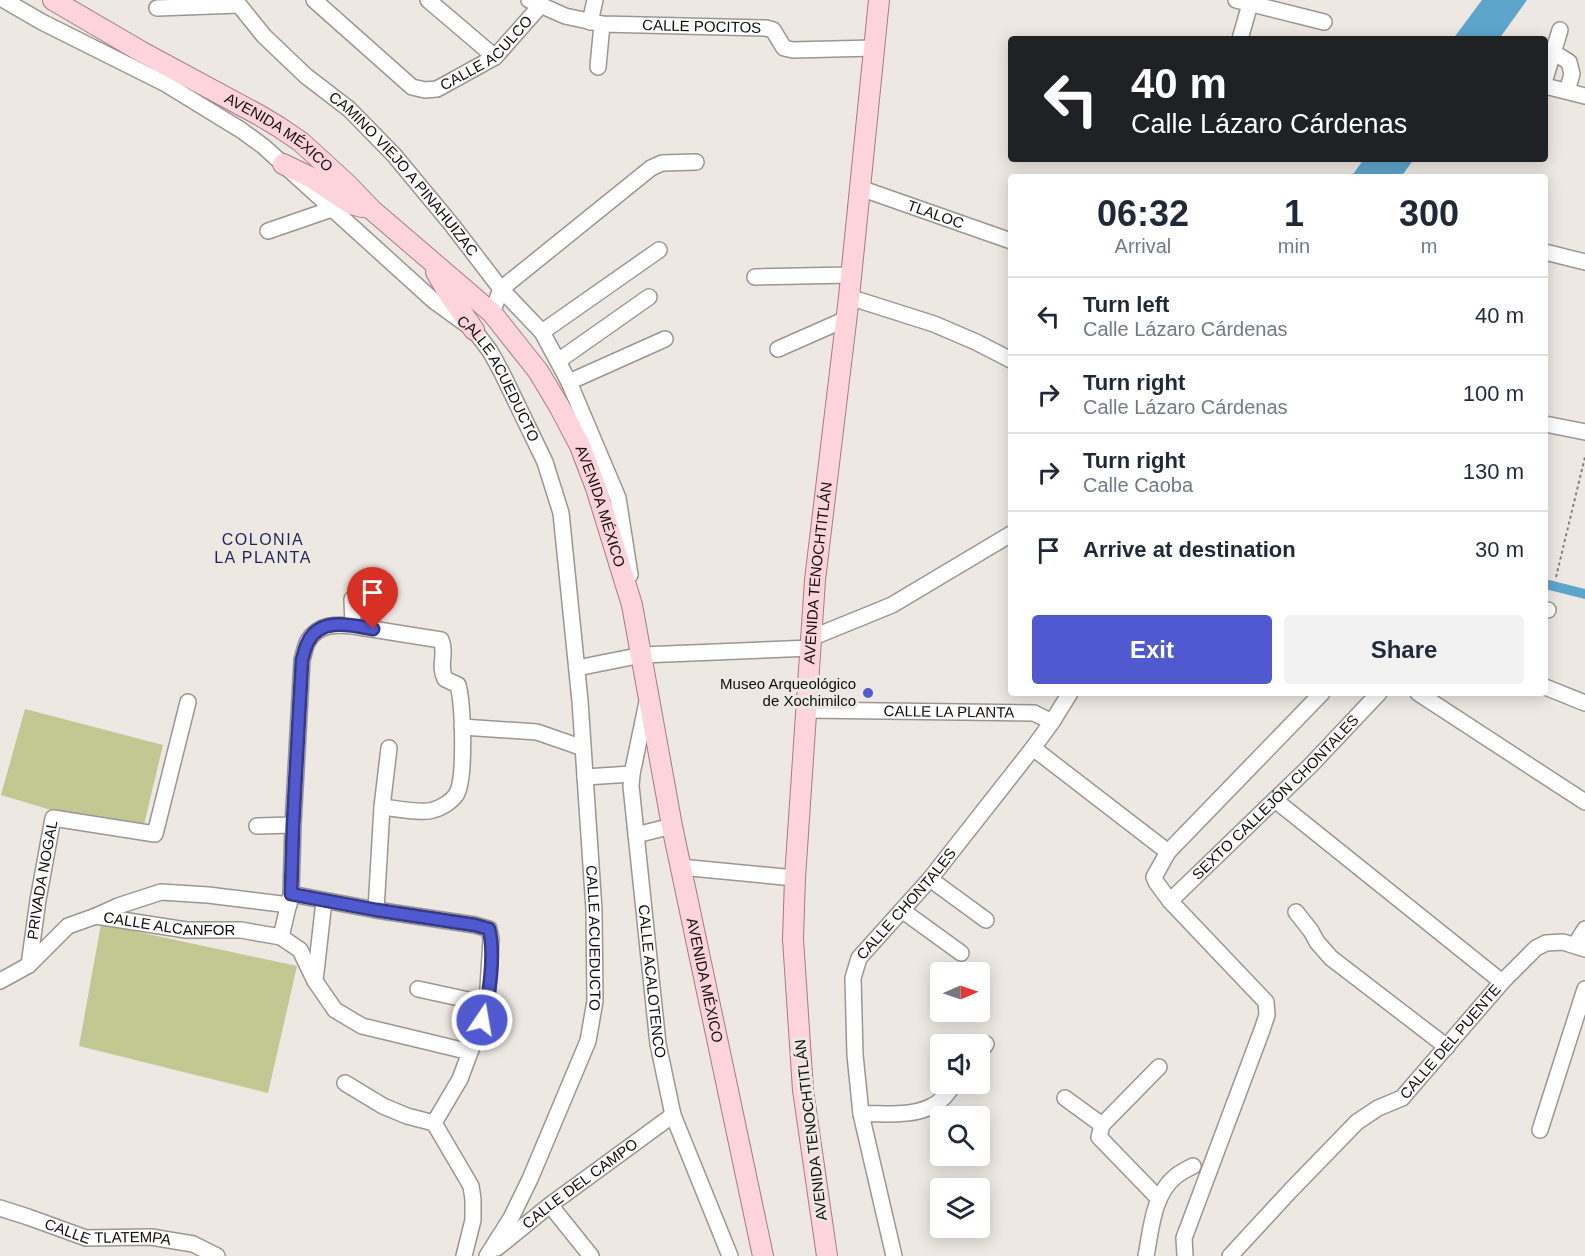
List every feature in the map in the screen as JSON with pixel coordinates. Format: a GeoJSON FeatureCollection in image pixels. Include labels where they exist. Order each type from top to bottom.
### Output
{"type":"FeatureCollection","features":[{"type":"Feature","properties":{"kind":"main road","name":"AVENIDA MÉXICO"},"geometry":{"type":"LineString","coordinates":[[53,0],[141,52],[279,127],[301,142],[372,210],[492,313],[538,371],[559,406],[580,446],[596,488],[632,605],[680,867],[763,1256]]}},
{"type":"Feature","properties":{"kind":"main road","name":"AVENIDA TENOCHTITLÁN"},"geometry":{"type":"LineString","coordinates":[[827,1256],[803,1089],[793,939],[795,878],[815,580],[849,297],[879,0]]}},
{"type":"Feature","properties":{"kind":"main road"},"geometry":{"type":"LineString","coordinates":[[283,164],[312,178],[351,204],[372,210]]}},
{"type":"Feature","properties":{"kind":"main road"},"geometry":{"type":"LineString","coordinates":[[427,256],[447,291],[474,330]]}},
{"type":"Feature","properties":{"kind":"street","name":"CALLE ACULCO"},"geometry":{"type":"LineString","coordinates":[[314,0],[412,87],[425,90],[437,88],[495,57],[535,2]]}},
{"type":"Feature","properties":{"kind":"street"},"geometry":{"type":"LineString","coordinates":[[428,0],[495,57]]}},
{"type":"Feature","properties":{"kind":"street"},"geometry":{"type":"LineString","coordinates":[[595,0],[598,67]]}},
{"type":"Feature","properties":{"kind":"street","name":"CALLE ACUEDUCTO"},"geometry":{"type":"LineString","coordinates":[[5,1],[166,84],[241,130],[283,164],[434,301],[474,330],[502,373],[545,462],[561,513],[577,668],[594,910],[595,1001],[588,1041],[525,1189],[511,1218],[487,1256]]}},
{"type":"Feature","properties":{"kind":"street"},"geometry":{"type":"LineString","coordinates":[[157,8],[237,2]]}},
{"type":"Feature","properties":{"kind":"street","name":"CAMINO VIEJO A PINAHUIZAC"},"geometry":{"type":"LineString","coordinates":[[237,2],[264,36],[306,76],[349,109],[394,155],[501,289],[542,332],[569,382],[618,498],[634,595],[632,605]]}},
{"type":"Feature","properties":{"kind":"street","name":"CALLE POCITOS"},"geometry":{"type":"LineString","coordinates":[[535,2],[565,16],[596,23],[766,28],[773,30],[784,48],[793,50],[874,48]]}},
{"type":"Feature","properties":{"kind":"street"},"geometry":{"type":"LineString","coordinates":[[1240,36],[1243,2],[1324,21]]}},
{"type":"Feature","properties":{"kind":"street"},"geometry":{"type":"LineString","coordinates":[[1548,69],[1560,30]]}},
{"type":"Feature","properties":{"kind":"street"},"geometry":{"type":"LineString","coordinates":[[1553,52],[1569,62],[1572,74],[1567,91]]}},
{"type":"Feature","properties":{"kind":"street"},"geometry":{"type":"LineString","coordinates":[[1548,87],[1585,96]]}},
{"type":"Feature","properties":{"kind":"street"},"geometry":{"type":"LineString","coordinates":[[492,313],[501,289],[651,168],[662,164],[696,162]]}},
{"type":"Feature","properties":{"kind":"street","name":"TLALOC"},"geometry":{"type":"LineString","coordinates":[[860,188],[1008,240]]}},
{"type":"Feature","properties":{"kind":"street"},"geometry":{"type":"LineString","coordinates":[[268,231],[332,209]]}},
{"type":"Feature","properties":{"kind":"street"},"geometry":{"type":"LineString","coordinates":[[542,332],[658,250]]}},
{"type":"Feature","properties":{"kind":"street"},"geometry":{"type":"LineString","coordinates":[[1548,253],[1585,262]]}},
{"type":"Feature","properties":{"kind":"street"},"geometry":{"type":"LineString","coordinates":[[755,277],[850,275]]}},
{"type":"Feature","properties":{"kind":"street"},"geometry":{"type":"LineString","coordinates":[[558,361],[649,297]]}},
{"type":"Feature","properties":{"kind":"street"},"geometry":{"type":"LineString","coordinates":[[849,297],[934,324],[1008,358]]}},
{"type":"Feature","properties":{"kind":"street"},"geometry":{"type":"LineString","coordinates":[[778,349],[846,319]]}},
{"type":"Feature","properties":{"kind":"street"},"geometry":{"type":"LineString","coordinates":[[569,382],[665,339]]}},
{"type":"Feature","properties":{"kind":"street"},"geometry":{"type":"LineString","coordinates":[[1548,425],[1585,432]]}},
{"type":"Feature","properties":{"kind":"street"},"geometry":{"type":"LineString","coordinates":[[577,668],[642,655],[811,643],[892,605],[1008,536]]}},
{"type":"Feature","properties":{"kind":"street"},"geometry":{"type":"LineString","coordinates":[[348,625],[352,599]]}},
{"type":"Feature","properties":{"kind":"street"},"geometry":{"type":"LineString","coordinates":[[382,807],[430,812],[445,805],[455,796],[460,785],[462,727],[461,697],[458,685],[445,679],[441,671],[444,648],[441,640],[348,625],[328,626],[317,630],[308,641],[302,660],[290,900],[281,937],[300,950],[315,981],[335,1010],[362,1026],[470,1052]]}},
{"type":"Feature","properties":{"kind":"street"},"geometry":{"type":"LineString","coordinates":[[1548,688],[1585,703]]}},
{"type":"Feature","properties":{"kind":"street","name":"CALLE ACALOTENCO"},"geometry":{"type":"LineString","coordinates":[[648,696],[632,774],[632,786],[658,1044],[674,1115],[730,1256]]}},
{"type":"Feature","properties":{"kind":"street","name":"CALLE CHONTALES"},"geometry":{"type":"LineString","coordinates":[[894,1256],[861,1114],[855,1054],[853,978],[859,958],[930,879],[1033,748],[1068,696]]}},
{"type":"Feature","properties":{"kind":"street"},"geometry":{"type":"LineString","coordinates":[[1185,1256],[1184,1238],[1267,1015],[1266,1002],[1170,901],[1154,877],[1168,852],[1319,696]]}},
{"type":"Feature","properties":{"kind":"street","name":"SEXTO CALLEJÓN CHONTALES"},"geometry":{"type":"LineString","coordinates":[[1170,901],[1275,800],[1376,696]]}},
{"type":"Feature","properties":{"kind":"street"},"geometry":{"type":"LineString","coordinates":[[1423,696],[1585,802]]}},
{"type":"Feature","properties":{"kind":"street","name":"PRIVADA NOGAL"},"geometry":{"type":"LineString","coordinates":[[29,965],[53,818],[155,834],[188,702]]}},
{"type":"Feature","properties":{"kind":"street","name":"CALLE LA PLANTA"},"geometry":{"type":"LineString","coordinates":[[807,710],[1034,713],[1052,722]]}},
{"type":"Feature","properties":{"kind":"street"},"geometry":{"type":"LineString","coordinates":[[462,727],[537,732],[583,748]]}},
{"type":"Feature","properties":{"kind":"street"},"geometry":{"type":"LineString","coordinates":[[376,910],[382,807],[389,748]]}},
{"type":"Feature","properties":{"kind":"street"},"geometry":{"type":"LineString","coordinates":[[1033,748],[1168,852]]}},
{"type":"Feature","properties":{"kind":"street"},"geometry":{"type":"LineString","coordinates":[[585,777],[632,774]]}},
{"type":"Feature","properties":{"kind":"street"},"geometry":{"type":"LineString","coordinates":[[1275,800],[1502,982]]}},
{"type":"Feature","properties":{"kind":"street"},"geometry":{"type":"LineString","coordinates":[[257,826],[293,825]]}},
{"type":"Feature","properties":{"kind":"street"},"geometry":{"type":"LineString","coordinates":[[636,835],[672,826]]}},
{"type":"Feature","properties":{"kind":"street"},"geometry":{"type":"LineString","coordinates":[[680,867],[795,878]]}},
{"type":"Feature","properties":{"kind":"street"},"geometry":{"type":"LineString","coordinates":[[930,879],[986,920]]}},
{"type":"Feature","properties":{"kind":"street"},"geometry":{"type":"LineString","coordinates":[[96,916],[161,892],[324,901],[489,929],[491,939],[487,1004],[460,1079],[434,1123]]}},
{"type":"Feature","properties":{"kind":"street"},"geometry":{"type":"LineString","coordinates":[[315,981],[324,901]]}},
{"type":"Feature","properties":{"kind":"street"},"geometry":{"type":"LineString","coordinates":[[903,911],[960,953]]}},
{"type":"Feature","properties":{"kind":"street"},"geometry":{"type":"LineString","coordinates":[[1296,912],[1331,958],[1447,1047]]}},
{"type":"Feature","properties":{"kind":"street","name":"CALLE ALCANFOR"},"geometry":{"type":"LineString","coordinates":[[0,981],[29,965],[68,926],[96,916],[186,930],[241,930],[281,937]]}},
{"type":"Feature","properties":{"kind":"street"},"geometry":{"type":"LineString","coordinates":[[1580,947],[1585,928]]}},
{"type":"Feature","properties":{"kind":"street","name":"CALLE DEL PUENTE"},"geometry":{"type":"LineString","coordinates":[[1230,1256],[1358,1122],[1378,1108],[1402,1098],[1502,982],[1536,948],[1546,943],[1563,942],[1580,947]]}},
{"type":"Feature","properties":{"kind":"street"},"geometry":{"type":"LineString","coordinates":[[418,989],[487,1004]]}},
{"type":"Feature","properties":{"kind":"street"},"geometry":{"type":"LineString","coordinates":[[1540,1130],[1585,989]]}},
{"type":"Feature","properties":{"kind":"street"},"geometry":{"type":"LineString","coordinates":[[1159,1067],[1102,1125],[1099,1137],[1159,1199]]}},
{"type":"Feature","properties":{"kind":"street"},"geometry":{"type":"LineString","coordinates":[[345,1083],[383,1106],[407,1116],[434,1123],[471,1186],[473,1220],[464,1256]]}},
{"type":"Feature","properties":{"kind":"street"},"geometry":{"type":"LineString","coordinates":[[861,1114],[916,1112],[933,1106],[946,1094]]}},
{"type":"Feature","properties":{"kind":"street"},"geometry":{"type":"LineString","coordinates":[[1065,1098],[1102,1125]]}},
{"type":"Feature","properties":{"kind":"street","name":"CALLE DEL CAMPO"},"geometry":{"type":"LineString","coordinates":[[487,1256],[550,1205],[674,1115]]}},
{"type":"Feature","properties":{"kind":"street"},"geometry":{"type":"LineString","coordinates":[[1146,1256],[1150,1230],[1159,1199],[1174,1177],[1193,1166]]}},
{"type":"Feature","properties":{"kind":"street"},"geometry":{"type":"LineString","coordinates":[[550,1205],[591,1256]]}},
{"type":"Feature","properties":{"kind":"street","name":"CALLE TLATEMPA"},"geometry":{"type":"LineString","coordinates":[[0,1208],[86,1238],[151,1237],[193,1244],[217,1256]]}},
{"type":"Feature","properties":{"kind":"path"},"geometry":{"type":"LineString","coordinates":[[1556,577],[1585,457]]}},
{"type":"Feature","properties":{"kind":"green space"},"geometry":{"type":"Polygon","coordinates":[[[25,709],[163,745],[141,837],[1,795],[25,709]]]}},
{"type":"Feature","properties":{"kind":"green space"},"geometry":{"type":"Polygon","coordinates":[[[101,924],[297,966],[268,1093],[79,1046],[101,924]]]}},
{"type":"Feature","properties":{"kind":"water"},"geometry":{"type":"Polygon","coordinates":[[[1482,0],[1527,0],[1501,36],[1455,36],[1482,0]]]}},
{"type":"Feature","properties":{"kind":"water"},"geometry":{"type":"Polygon","coordinates":[[[1362,162],[1412,162],[1403,174],[1353,174],[1362,162]]]}},
{"type":"Feature","properties":{"kind":"water"},"geometry":{"type":"Polygon","coordinates":[[[1548,580],[1585,589],[1585,599],[1548,590],[1548,580]]]}},
{"type":"Feature","properties":{"kind":"place","name":"Museo Arqueológico de Xochimilco"},"geometry":{"type":"Point","coordinates":[868,693]}},
{"type":"Feature","properties":{"kind":"district","name":"COLONIA LA PLANTA"},"geometry":{"type":"Point","coordinates":[263,548]}},
{"type":"Feature","properties":{"kind":"route"},"geometry":{"type":"LineString","coordinates":[[373,629],[343,624],[317,630],[308,641],[302,660],[291,894],[489,929],[490,968],[487,1004],[482,1020]]}}]}
